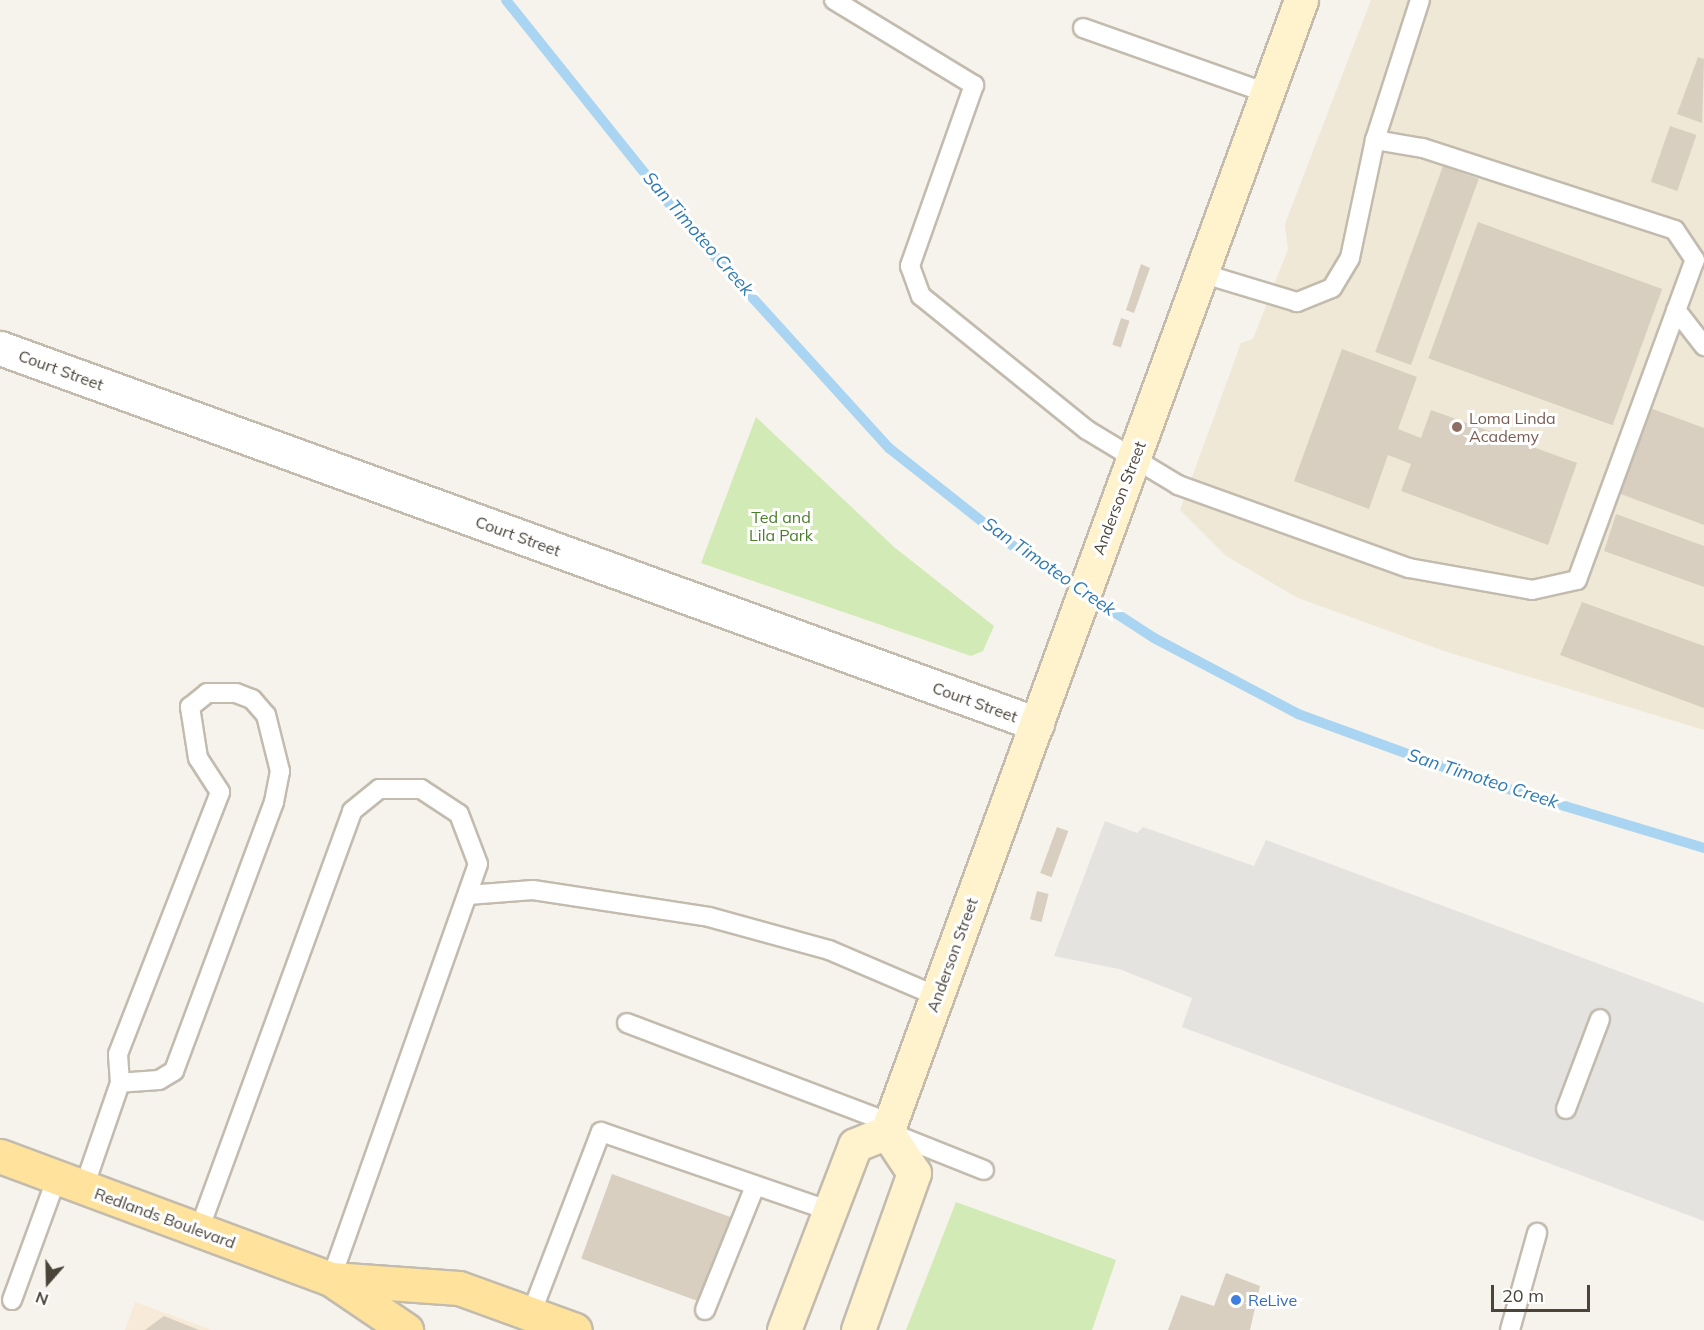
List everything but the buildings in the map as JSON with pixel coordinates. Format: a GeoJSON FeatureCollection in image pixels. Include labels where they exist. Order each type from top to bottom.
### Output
{"type":"FeatureCollection","features":[{"type":"Feature","properties":{"kind":"main road","name":"Anderson Street"},"geometry":{"type":"LineString","coordinates":[[889,1127],[1301,0]]}},
{"type":"Feature","properties":{"kind":"main road"},"geometry":{"type":"LineString","coordinates":[[784,1330],[855,1145],[889,1127],[914,1173],[858,1330]]}},
{"type":"Feature","properties":{"kind":"main road","name":"Redlands Boulevard"},"geometry":{"type":"LineString","coordinates":[[0,1156],[331,1279],[406,1330]]}},
{"type":"Feature","properties":{"kind":"main road","name":"Redlands Boulevard"},"geometry":{"type":"LineString","coordinates":[[331,1279],[459,1288],[575,1330]]}},
{"type":"Feature","properties":{"kind":"street","name":"Court Street"},"geometry":{"type":"LineString","coordinates":[[0,348],[1036,724]]}},
{"type":"Feature","properties":{"kind":"lane"},"geometry":{"type":"LineString","coordinates":[[834,0],[974,85],[910,266],[921,296],[1087,430],[1178,485],[1243,511],[1409,568],[1532,590],[1577,580],[1695,260],[1674,230],[1422,148],[1375,140]]}},
{"type":"Feature","properties":{"kind":"lane"},"geometry":{"type":"LineString","coordinates":[[1201,273],[1297,302],[1332,288],[1350,258],[1375,140],[1420,0]]}},
{"type":"Feature","properties":{"kind":"lane"},"geometry":{"type":"LineString","coordinates":[[1083,28],[1267,93]]}},
{"type":"Feature","properties":{"kind":"lane"},"geometry":{"type":"LineString","coordinates":[[1676,310],[1704,346]]}},
{"type":"Feature","properties":{"kind":"lane"},"geometry":{"type":"LineString","coordinates":[[12,1300],[120,1083],[118,1054],[220,792],[198,758],[188,718],[197,699],[223,690],[252,699],[266,715],[280,771],[274,801],[174,1071],[159,1080],[120,1083]]}},
{"type":"Feature","properties":{"kind":"lane"},"geometry":{"type":"LineString","coordinates":[[199,1230],[352,811],[379,789],[421,789],[459,814],[478,864],[331,1279]]}},
{"type":"Feature","properties":{"kind":"lane"},"geometry":{"type":"LineString","coordinates":[[468,895],[533,890],[708,917],[829,950],[937,996]]}},
{"type":"Feature","properties":{"kind":"lane"},"geometry":{"type":"LineString","coordinates":[[1566,1109],[1600,1019]]}},
{"type":"Feature","properties":{"kind":"lane"},"geometry":{"type":"LineString","coordinates":[[627,1023],[889,1127],[984,1170]]}},
{"type":"Feature","properties":{"kind":"lane"},"geometry":{"type":"LineString","coordinates":[[531,1314],[601,1132],[830,1211]]}},
{"type":"Feature","properties":{"kind":"lane"},"geometry":{"type":"LineString","coordinates":[[705,1310],[755,1186]]}},
{"type":"Feature","properties":{"kind":"lane"},"geometry":{"type":"LineString","coordinates":[[1510,1330],[1537,1233]]}},
{"type":"Feature","properties":{"kind":"shaded area","name":"Loma Linda Academy"},"geometry":{"type":"Polygon","coordinates":[[[1371,0],[1704,0],[1704,730],[1444,651],[1298,598],[1226,556],[1180,510],[1241,343],[1253,339],[1288,249],[1285,224],[1371,0]]]}},
{"type":"Feature","properties":{"kind":"shaded area"},"geometry":{"type":"Polygon","coordinates":[[[1105,821],[1137,833],[1143,827],[1254,866],[1266,840],[1704,1003],[1704,1221],[1182,1027],[1192,998],[1119,969],[1054,956],[1105,821]]]}},
{"type":"Feature","properties":{"kind":"shaded area"},"geometry":{"type":"Polygon","coordinates":[[[135,1302],[212,1330],[125,1330],[135,1302]]]}},
{"type":"Feature","properties":{"kind":"green space","name":"Ted and Lila Park"},"geometry":{"type":"Polygon","coordinates":[[[756,417],[894,547],[994,626],[983,651],[971,656],[701,563],[756,417]]]}},
{"type":"Feature","properties":{"kind":"green space"},"geometry":{"type":"Polygon","coordinates":[[[956,1202],[1116,1260],[1092,1330],[906,1330],[956,1202]]]}},
{"type":"Feature","properties":{"kind":"waterway","name":"San Timoteo Creek"},"geometry":{"type":"LineString","coordinates":[[506,0],[683,221],[889,448],[1017,549],[1154,638],[1298,714],[1482,781],[1704,848]]}},
{"type":"Feature","properties":{"kind":"place","name":"Loma Linda Academy"},"geometry":{"type":"Point","coordinates":[1457,427]}},
{"type":"Feature","properties":{"kind":"place","name":"ReLive"},"geometry":{"type":"Point","coordinates":[1236,1300]}}]}
